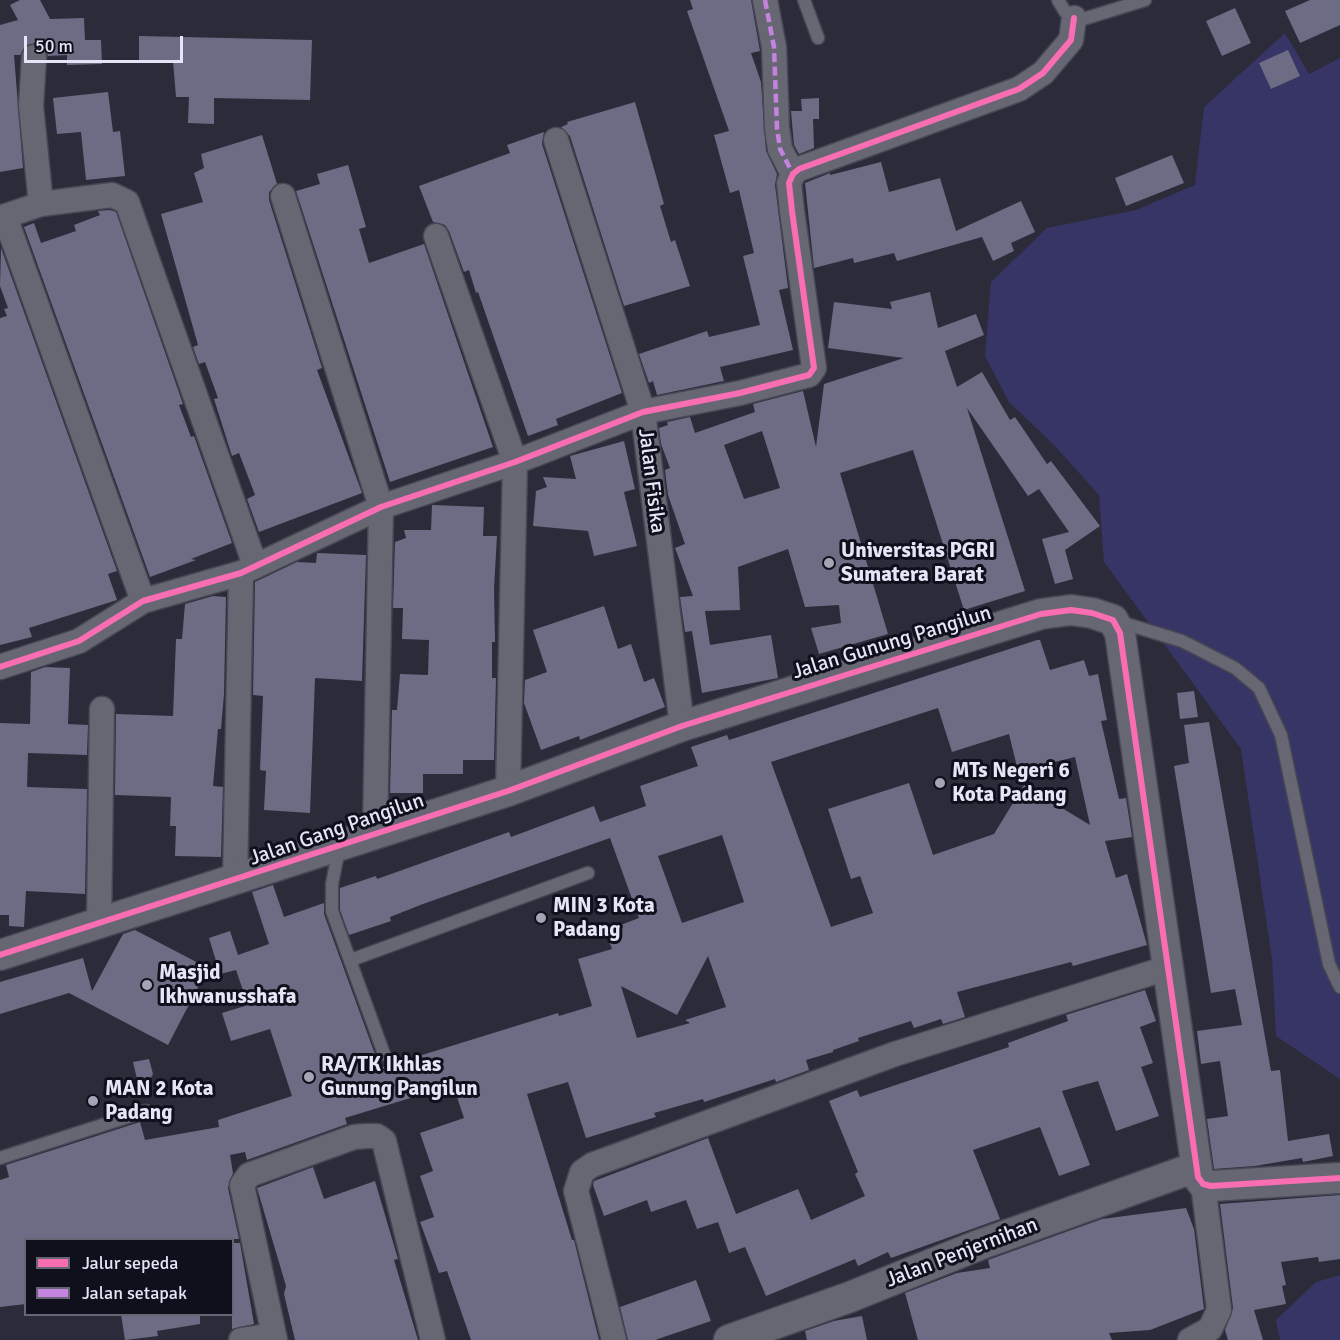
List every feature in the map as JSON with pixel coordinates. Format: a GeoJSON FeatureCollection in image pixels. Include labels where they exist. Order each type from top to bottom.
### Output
{"type":"FeatureCollection","features":[{"type":"Feature","properties":{"kind":"street"},"geometry":{"type":"LineString","coordinates":[[765,0],[774,47],[780,149],[792,174]]}},
{"type":"Feature","properties":{"kind":"street"},"geometry":{"type":"LineString","coordinates":[[0,667],[79,641],[143,601],[248,569],[381,507],[515,462],[643,412],[740,393],[803,378],[813,372],[813,354],[789,183],[792,174],[799,169],[1018,89],[1044,73],[1071,40],[1074,18]]}},
{"type":"Feature","properties":{"kind":"street"},"geometry":{"type":"LineString","coordinates":[[34,57],[31,106],[41,204]]}},
{"type":"Feature","properties":{"kind":"street","name":"Jalan Fisika"},"geometry":{"type":"LineString","coordinates":[[556,140],[643,412],[682,726]]}},
{"type":"Feature","properties":{"kind":"street"},"geometry":{"type":"LineString","coordinates":[[143,601],[2,217],[41,204],[112,195],[127,202],[248,569],[235,881]]}},
{"type":"Feature","properties":{"kind":"street"},"geometry":{"type":"LineString","coordinates":[[283,196],[381,507],[375,834]]}},
{"type":"Feature","properties":{"kind":"street"},"geometry":{"type":"LineString","coordinates":[[436,236],[515,462],[508,791]]}},
{"type":"Feature","properties":{"kind":"street","name":"Jalan Gunung Pangilun"},"geometry":{"type":"LineString","coordinates":[[682,726],[1041,614],[1071,610],[1113,620]]}},
{"type":"Feature","properties":{"kind":"street"},"geometry":{"type":"LineString","coordinates":[[1113,620],[1120,633],[1167,968],[1219,1310],[1209,1329],[1190,1340]]}},
{"type":"Feature","properties":{"kind":"street"},"geometry":{"type":"LineString","coordinates":[[99,924],[102,709]]}},
{"type":"Feature","properties":{"kind":"street","name":"Jalan Gang Pangilun"},"geometry":{"type":"LineString","coordinates":[[0,955],[508,791],[682,726]]}},
{"type":"Feature","properties":{"kind":"street"},"geometry":{"type":"LineString","coordinates":[[614,1340],[576,1191],[582,1172],[592,1165],[895,1054],[1167,968]]}},
{"type":"Feature","properties":{"kind":"street"},"geometry":{"type":"LineString","coordinates":[[241,1340],[274,1337],[242,1185],[249,1174],[354,1137],[377,1136],[384,1141],[388,1152],[433,1340]]}},
{"type":"Feature","properties":{"kind":"street"},"geometry":{"type":"LineString","coordinates":[[1199,1176],[1211,1186],[1340,1178]]}},
{"type":"Feature","properties":{"kind":"street","name":"Jalan Penjernihan"},"geometry":{"type":"LineString","coordinates":[[729,1340],[850,1297],[979,1245],[1199,1176]]}},
{"type":"Feature","properties":{"kind":"lane"},"geometry":{"type":"LineString","coordinates":[[804,0],[818,38]]}},
{"type":"Feature","properties":{"kind":"lane"},"geometry":{"type":"LineString","coordinates":[[1058,0],[1066,13],[1074,18],[1088,19],[1145,0]]}},
{"type":"Feature","properties":{"kind":"lane"},"geometry":{"type":"LineString","coordinates":[[1113,620],[1182,641],[1235,668],[1259,688],[1281,735],[1329,964],[1340,987]]}},
{"type":"Feature","properties":{"kind":"lane"},"geometry":{"type":"LineString","coordinates":[[339,847],[332,884],[332,911],[384,1054]]}},
{"type":"Feature","properties":{"kind":"lane"},"geometry":{"type":"LineString","coordinates":[[351,960],[588,873]]}},
{"type":"Feature","properties":{"kind":"lane"},"geometry":{"type":"LineString","coordinates":[[0,1158],[146,1111]]}},
{"type":"Feature","properties":{"kind":"shaded area"},"geometry":{"type":"Polygon","coordinates":[[[1285,33],[1309,74],[1340,58],[1340,1079],[1276,1036],[1272,959],[1241,749],[1104,562],[1099,495],[1054,445],[1009,402],[985,356],[991,282],[1047,228],[1136,210],[1195,185],[1204,107],[1285,33]]]}},
{"type":"Feature","properties":{"kind":"shaded area"},"geometry":{"type":"Polygon","coordinates":[[[1340,1275],[1340,1340],[1280,1340],[1276,1320],[1316,1282],[1340,1275]]]}},
{"type":"Feature","properties":{"kind":"building"},"geometry":{"type":"Polygon","coordinates":[[[20,0],[40,0],[50,19],[84,18],[85,40],[101,40],[102,64],[67,65],[67,55],[48,56],[42,46],[35,43],[27,45],[20,55],[14,55],[23,168],[0,172],[0,25],[18,20],[10,5],[20,0]]]}},
{"type":"Feature","properties":{"kind":"building"},"geometry":{"type":"Polygon","coordinates":[[[690,0],[751,0],[760,51],[751,53],[761,82],[766,151],[777,174],[775,185],[788,288],[779,290],[793,350],[720,367],[724,381],[657,395],[653,381],[649,383],[639,354],[707,331],[709,337],[760,325],[743,256],[754,253],[739,190],[730,193],[714,135],[729,131],[687,11],[693,9],[690,0]]]}},
{"type":"Feature","properties":{"kind":"building"},"geometry":{"type":"Polygon","coordinates":[[[1310,0],[1340,0],[1340,25],[1300,43],[1285,11],[1310,0]]]}},
{"type":"Feature","properties":{"kind":"building"},"geometry":{"type":"Polygon","coordinates":[[[1235,8],[1251,43],[1222,56],[1206,21],[1235,8]]]}},
{"type":"Feature","properties":{"kind":"building"},"geometry":{"type":"Polygon","coordinates":[[[139,36],[312,40],[310,100],[214,98],[214,124],[188,123],[189,97],[176,97],[173,61],[139,62],[139,36]]]}},
{"type":"Feature","properties":{"kind":"building"},"geometry":{"type":"Polygon","coordinates":[[[1288,50],[1300,76],[1271,89],[1259,63],[1288,50]]]}},
{"type":"Feature","properties":{"kind":"building"},"geometry":{"type":"Polygon","coordinates":[[[108,92],[113,132],[120,131],[125,176],[86,180],[81,132],[57,134],[53,98],[108,92]]]}},
{"type":"Feature","properties":{"kind":"building"},"geometry":{"type":"Polygon","coordinates":[[[819,98],[819,119],[813,119],[814,148],[799,154],[794,145],[791,111],[802,111],[801,99],[819,98]]]}},
{"type":"Feature","properties":{"kind":"building"},"geometry":{"type":"Polygon","coordinates":[[[635,102],[664,204],[660,206],[671,242],[675,240],[690,286],[624,306],[570,136],[561,127],[568,124],[567,122],[635,102]]]}},
{"type":"Feature","properties":{"kind":"building"},"geometry":{"type":"Polygon","coordinates":[[[544,132],[542,144],[622,393],[556,419],[558,425],[528,436],[469,270],[464,272],[445,225],[433,222],[419,186],[510,153],[507,145],[544,132]]]}},
{"type":"Feature","properties":{"kind":"building"},"geometry":{"type":"Polygon","coordinates":[[[262,135],[277,184],[269,192],[269,200],[322,368],[317,370],[362,493],[259,532],[247,499],[255,495],[239,453],[232,456],[214,399],[218,398],[205,362],[199,364],[193,347],[198,345],[161,214],[203,202],[194,173],[204,168],[201,154],[262,135]]]}},
{"type":"Feature","properties":{"kind":"building"},"geometry":{"type":"Polygon","coordinates":[[[1172,155],[1184,183],[1126,206],[1115,178],[1172,155]]]}},
{"type":"Feature","properties":{"kind":"building"},"geometry":{"type":"Polygon","coordinates":[[[881,162],[889,192],[940,178],[956,231],[1021,201],[1035,232],[1011,243],[1014,251],[993,261],[982,237],[897,261],[894,253],[854,263],[853,258],[814,268],[805,183],[830,173],[830,175],[881,162]]]}},
{"type":"Feature","properties":{"kind":"building"},"geometry":{"type":"Polygon","coordinates":[[[348,165],[366,227],[359,229],[369,263],[424,244],[493,447],[390,482],[296,191],[320,184],[317,174],[348,165]]]}},
{"type":"Feature","properties":{"kind":"building"},"geometry":{"type":"Polygon","coordinates":[[[98,211],[116,212],[183,404],[179,405],[191,437],[194,436],[232,543],[191,559],[196,560],[150,577],[24,227],[34,223],[41,243],[76,231],[74,225],[100,215],[98,211]]]}},
{"type":"Feature","properties":{"kind":"building"},"geometry":{"type":"Polygon","coordinates":[[[1,248],[117,571],[108,574],[117,600],[29,628],[32,637],[0,645],[0,318],[7,316],[4,309],[8,308],[0,286],[1,248]]]}},
{"type":"Feature","properties":{"kind":"building"},"geometry":{"type":"Polygon","coordinates":[[[930,292],[938,328],[976,314],[984,335],[945,351],[957,387],[982,372],[1010,420],[1015,417],[1047,464],[1051,461],[1100,526],[1065,550],[1073,579],[1055,584],[1042,539],[1069,532],[1039,489],[1028,496],[967,408],[1025,591],[964,610],[913,450],[840,473],[888,634],[819,654],[811,628],[841,623],[839,605],[805,607],[788,549],[738,567],[740,610],[705,611],[710,645],[771,635],[778,678],[702,693],[692,631],[685,632],[680,597],[693,596],[675,548],[685,544],[668,495],[665,470],[670,468],[661,444],[659,428],[668,425],[667,422],[690,417],[695,433],[755,412],[753,404],[803,391],[816,447],[824,384],[904,358],[828,348],[834,302],[892,309],[890,302],[930,292]],[[762,431],[724,445],[744,499],[780,488],[762,431]]]}},
{"type":"Feature","properties":{"kind":"building"},"geometry":{"type":"Polygon","coordinates":[[[624,441],[635,489],[624,492],[637,546],[594,556],[588,531],[533,526],[536,491],[547,487],[543,477],[576,479],[570,456],[624,441]]]}},
{"type":"Feature","properties":{"kind":"building"},"geometry":{"type":"Polygon","coordinates":[[[432,505],[484,507],[483,536],[497,536],[494,588],[495,642],[492,642],[492,678],[496,678],[494,760],[463,760],[463,774],[423,774],[423,793],[390,793],[392,710],[397,710],[400,674],[428,675],[429,640],[402,639],[403,608],[393,608],[395,542],[406,538],[404,530],[431,530],[432,505]]]}},
{"type":"Feature","properties":{"kind":"building"},"geometry":{"type":"Polygon","coordinates":[[[317,553],[366,555],[362,681],[315,678],[310,813],[264,810],[266,771],[260,770],[263,696],[253,695],[255,582],[297,562],[316,563],[317,553]]]}},
{"type":"Feature","properties":{"kind":"building"},"geometry":{"type":"Polygon","coordinates":[[[213,596],[226,597],[224,694],[221,729],[218,729],[213,786],[223,787],[221,857],[175,856],[176,826],[170,826],[171,797],[115,795],[116,714],[173,716],[176,639],[182,639],[185,604],[213,596]]]}},
{"type":"Feature","properties":{"kind":"building"},"geometry":{"type":"Polygon","coordinates":[[[604,606],[618,649],[631,644],[644,682],[654,678],[665,707],[580,740],[579,736],[541,750],[524,703],[525,680],[547,672],[533,630],[604,606]]]}},
{"type":"Feature","properties":{"kind":"building"},"geometry":{"type":"Polygon","coordinates":[[[1037,640],[1040,640],[1050,670],[1084,660],[1089,676],[1098,674],[1107,720],[1101,721],[1119,799],[1126,798],[1132,837],[1105,841],[1116,878],[1127,874],[1147,945],[1073,966],[1071,962],[957,992],[965,1017],[943,1024],[941,1019],[914,1028],[911,1021],[858,1038],[859,1041],[833,1050],[833,1052],[806,1060],[809,1070],[776,1082],[775,1079],[704,1102],[703,1099],[654,1113],[656,1117],[586,1138],[568,1082],[527,1094],[572,1240],[574,1240],[599,1340],[471,1340],[447,1271],[439,1273],[420,1222],[434,1217],[420,1176],[433,1171],[420,1133],[464,1118],[453,1085],[345,1118],[347,1124],[247,1160],[245,1152],[230,1155],[233,1173],[228,1188],[239,1239],[24,1238],[24,1304],[0,1307],[0,1180],[9,1177],[6,1165],[140,1122],[145,1140],[219,1127],[218,1120],[292,1096],[270,1029],[231,1041],[222,1013],[248,1005],[236,970],[220,974],[209,938],[230,931],[238,955],[269,944],[252,892],[273,885],[284,917],[324,903],[324,914],[380,1068],[558,1013],[559,1016],[592,1006],[578,959],[612,949],[605,931],[639,918],[610,838],[423,904],[390,917],[391,921],[349,935],[340,910],[340,888],[376,876],[377,879],[509,832],[511,837],[594,806],[600,822],[646,806],[640,786],[698,766],[691,747],[727,735],[729,740],[1037,640]],[[938,708],[771,762],[831,927],[873,913],[860,876],[851,879],[828,809],[909,783],[933,855],[994,834],[1024,785],[1090,825],[1075,757],[1018,771],[1009,734],[952,752],[938,708]],[[722,835],[658,856],[682,923],[744,902],[722,835]],[[708,956],[677,1015],[621,986],[637,1038],[690,1023],[685,1020],[726,1007],[708,956]]]}},
{"type":"Feature","properties":{"kind":"building"},"geometry":{"type":"Polygon","coordinates":[[[45,667],[70,668],[68,724],[88,725],[87,755],[28,753],[27,787],[87,789],[85,894],[26,891],[24,927],[9,926],[9,915],[0,915],[0,723],[30,724],[31,672],[45,667]]]}},
{"type":"Feature","properties":{"kind":"building"},"geometry":{"type":"Polygon","coordinates":[[[1194,691],[1198,717],[1180,719],[1177,693],[1194,691]]]}},
{"type":"Feature","properties":{"kind":"building"},"geometry":{"type":"Polygon","coordinates":[[[1209,722],[1271,1071],[1280,1070],[1288,1141],[1329,1134],[1333,1156],[1303,1162],[1302,1158],[1255,1166],[1214,1169],[1207,1119],[1228,1116],[1220,1061],[1201,1064],[1197,1031],[1242,1025],[1235,989],[1211,993],[1174,766],[1189,763],[1184,725],[1209,722]]]}},
{"type":"Feature","properties":{"kind":"building","name":"Masjid Ikhwanusshafa"},"geometry":{"type":"Polygon","coordinates":[[[135,930],[208,968],[168,1045],[69,993],[0,1014],[0,982],[83,958],[92,991],[123,934],[135,930]]]}},
{"type":"Feature","properties":{"kind":"building"},"geometry":{"type":"Polygon","coordinates":[[[1145,990],[1156,1021],[1140,1027],[1153,1063],[1141,1067],[1159,1116],[1116,1131],[1098,1081],[1062,1091],[1090,1165],[1059,1176],[1040,1127],[973,1150],[1000,1219],[891,1258],[888,1252],[858,1266],[855,1259],[766,1296],[745,1247],[729,1253],[718,1222],[697,1229],[686,1200],[651,1212],[647,1200],[604,1216],[593,1185],[594,1181],[708,1138],[736,1214],[798,1189],[811,1220],[865,1196],[855,1174],[858,1172],[829,1101],[857,1090],[860,1097],[1009,1047],[1008,1043],[1068,1021],[1066,1015],[1145,990]]]}},
{"type":"Feature","properties":{"kind":"building"},"geometry":{"type":"Polygon","coordinates":[[[149,1059],[153,1074],[141,1096],[133,1062],[149,1059]]]}},
{"type":"Feature","properties":{"kind":"building"},"geometry":{"type":"Polygon","coordinates":[[[313,1167],[324,1199],[375,1181],[398,1259],[394,1260],[418,1340],[295,1340],[284,1294],[286,1286],[257,1188],[313,1167]]]}},
{"type":"Feature","properties":{"kind":"building"},"geometry":{"type":"Polygon","coordinates":[[[1340,1195],[1340,1259],[1319,1262],[1318,1257],[1281,1262],[1286,1285],[1282,1286],[1286,1304],[1254,1310],[1263,1340],[1228,1340],[1225,1330],[1233,1308],[1220,1204],[1340,1195]]]}},
{"type":"Feature","properties":{"kind":"building"},"geometry":{"type":"Polygon","coordinates":[[[1186,1208],[1194,1229],[1204,1309],[1150,1330],[1109,1333],[1112,1340],[918,1340],[905,1293],[957,1273],[990,1268],[988,1260],[1102,1219],[1186,1208]]]}},
{"type":"Feature","properties":{"kind":"building"},"geometry":{"type":"Polygon","coordinates":[[[234,1243],[240,1243],[254,1324],[232,1329],[234,1243]]]}},
{"type":"Feature","properties":{"kind":"building"},"geometry":{"type":"Polygon","coordinates":[[[696,1280],[711,1321],[655,1340],[628,1340],[620,1307],[696,1280]]]}},
{"type":"Feature","properties":{"kind":"building"},"geometry":{"type":"Polygon","coordinates":[[[121,1316],[200,1316],[200,1324],[157,1331],[158,1336],[125,1340],[121,1316]]]}},
{"type":"Feature","properties":{"kind":"building"},"geometry":{"type":"Polygon","coordinates":[[[862,1316],[867,1340],[807,1340],[805,1331],[834,1321],[862,1316]]]}},
{"type":"Feature","properties":{"kind":"marked path"},"geometry":{"type":"LineString","coordinates":[[765,0],[774,47],[780,149],[793,174]]}},
{"type":"Feature","properties":{"kind":"cycle path"},"geometry":{"type":"LineString","coordinates":[[0,667],[79,641],[143,601],[241,573],[381,507],[515,462],[643,412],[740,393],[809,375],[814,368],[792,211],[789,183],[793,174],[799,169],[1019,89],[1043,73],[1071,40],[1074,18]]}},
{"type":"Feature","properties":{"kind":"cycle path"},"geometry":{"type":"LineString","coordinates":[[0,955],[508,791],[682,726],[1041,614],[1071,610],[1092,613],[1113,620],[1120,633],[1198,1177],[1203,1184],[1211,1186],[1340,1178]]}},
{"type":"Feature","properties":{"kind":"place","name":"Universitas PGRI Sumatera Barat"},"geometry":{"type":"Point","coordinates":[829,563]}},
{"type":"Feature","properties":{"kind":"place","name":"MTs Negeri 6 Kota Padang"},"geometry":{"type":"Point","coordinates":[940,783]}},
{"type":"Feature","properties":{"kind":"place","name":"MIN 3 Kota Padang"},"geometry":{"type":"Point","coordinates":[541,918]}},
{"type":"Feature","properties":{"kind":"place","name":"Masjid Ikhwanusshafa"},"geometry":{"type":"Point","coordinates":[147,985]}},
{"type":"Feature","properties":{"kind":"place","name":"RA/TK Ikhlas Gunung Pangilun"},"geometry":{"type":"Point","coordinates":[309,1077]}},
{"type":"Feature","properties":{"kind":"place","name":"MAN 2 Kota Padang"},"geometry":{"type":"Point","coordinates":[93,1101]}}]}
